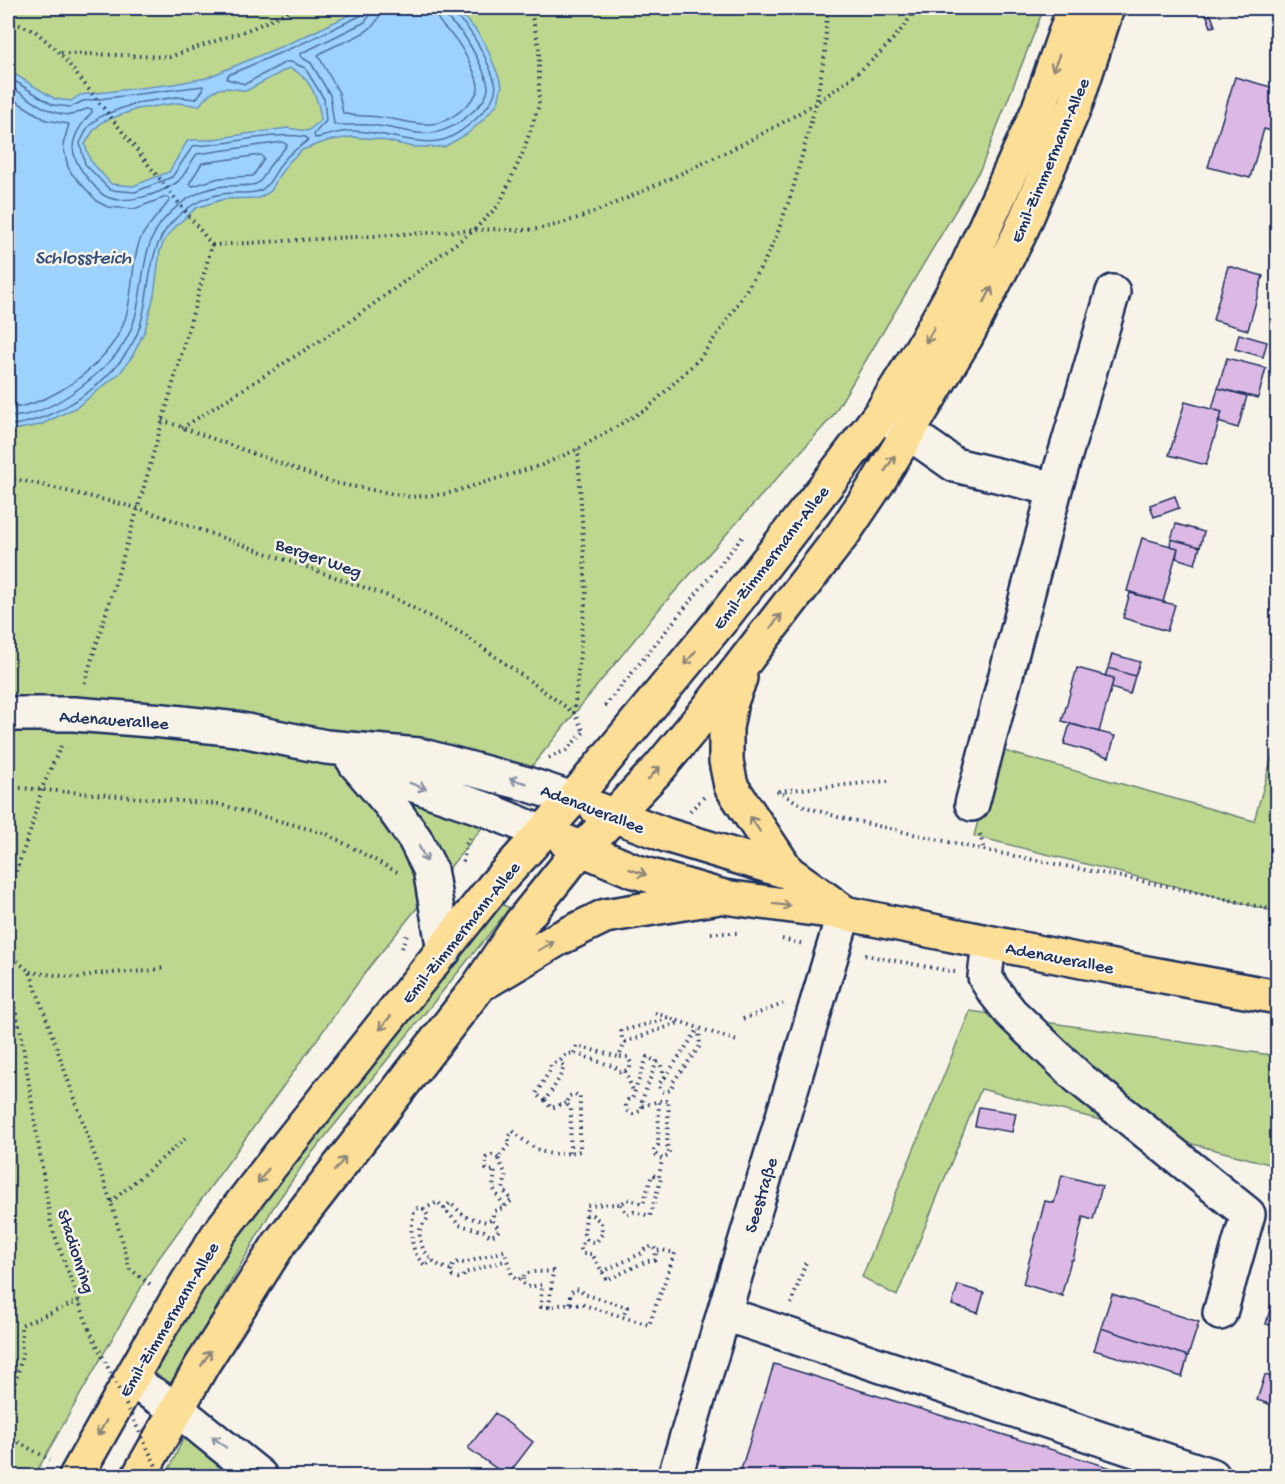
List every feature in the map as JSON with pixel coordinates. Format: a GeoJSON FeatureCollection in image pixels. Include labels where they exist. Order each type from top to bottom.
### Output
{"type":"FeatureCollection","features":[{"type":"Feature","properties":{"kind":"main road","name":"Emil-Zimmermann-Allee"},"geometry":{"type":"LineString","coordinates":[[64,1468],[130,1380],[219,1233],[324,1097],[444,951],[494,886],[573,799],[722,619],[881,413],[927,341],[965,271],[1038,111],[1074,8]]}},
{"type":"Feature","properties":{"kind":"main road","name":"Emil-Zimmermann-Allee"},"geometry":{"type":"LineString","coordinates":[[139,1476],[202,1365],[279,1244],[478,987],[521,923],[570,862],[660,767],[843,534],[908,434],[966,337],[1019,235],[1075,106],[1108,8]]}},
{"type":"Feature","properties":{"kind":"main road"},"geometry":{"type":"LineString","coordinates":[[749,655],[731,702],[726,728],[726,762],[731,786],[788,872]]}},
{"type":"Feature","properties":{"kind":"main road","name":"Adenauerallee"},"geometry":{"type":"LineString","coordinates":[[573,799],[666,835],[788,872],[844,913]]}},
{"type":"Feature","properties":{"kind":"main road","name":"Adenauerallee"},"geometry":{"type":"LineString","coordinates":[[543,833],[634,871],[724,897],[844,913],[989,943],[1278,997]]}},
{"type":"Feature","properties":{"kind":"main road"},"geometry":{"type":"LineString","coordinates":[[478,987],[558,939],[605,916],[724,897]]}},
{"type":"Feature","properties":{"kind":"street"},"geometry":{"type":"LineString","coordinates":[[1096,8],[1108,8]]}},
{"type":"Feature","properties":{"kind":"street"},"geometry":{"type":"LineString","coordinates":[[972,804],[1055,489],[1113,292]]}},
{"type":"Feature","properties":{"kind":"street"},"geometry":{"type":"LineString","coordinates":[[881,413],[955,465],[1055,489]]}},
{"type":"Feature","properties":{"kind":"street","name":"Adenauerallee"},"geometry":{"type":"LineString","coordinates":[[8,714],[78,702],[237,729],[338,752],[414,785],[485,809],[543,833]]}},
{"type":"Feature","properties":{"kind":"street"},"geometry":{"type":"LineString","coordinates":[[338,752],[390,804],[415,839],[430,869],[444,951]]}},
{"type":"Feature","properties":{"kind":"street","name":"Adenauerallee"},"geometry":{"type":"LineString","coordinates":[[338,752],[419,755],[573,799]]}},
{"type":"Feature","properties":{"kind":"street","name":"Seestraße"},"geometry":{"type":"LineString","coordinates":[[675,1476],[844,913]]}},
{"type":"Feature","properties":{"kind":"street"},"geometry":{"type":"LineString","coordinates":[[989,943],[985,977],[1011,1012],[1078,1078],[1248,1214],[1220,1312]]}},
{"type":"Feature","properties":{"kind":"street"},"geometry":{"type":"LineString","coordinates":[[725,1314],[1213,1476]]}},
{"type":"Feature","properties":{"kind":"street"},"geometry":{"type":"LineString","coordinates":[[130,1380],[177,1409],[260,1476]]}},
{"type":"Feature","properties":{"kind":"path"},"geometry":{"type":"LineString","coordinates":[[60,53],[169,57],[253,28],[295,8]]}},
{"type":"Feature","properties":{"kind":"path"},"geometry":{"type":"LineString","coordinates":[[182,428],[348,322],[473,231],[499,205],[522,155],[539,105],[539,46],[530,8]]}},
{"type":"Feature","properties":{"kind":"path"},"geometry":{"type":"LineString","coordinates":[[162,420],[334,483],[411,497],[446,494],[542,465],[578,449],[648,408],[699,359],[723,327],[764,262],[775,240],[793,189],[816,103],[825,53],[827,8]]}},
{"type":"Feature","properties":{"kind":"path"},"geometry":{"type":"LineString","coordinates":[[212,245],[537,229],[618,203],[704,163],[816,103],[880,53],[906,26],[916,8]]}},
{"type":"Feature","properties":{"kind":"path"},"geometry":{"type":"LineString","coordinates":[[8,20],[34,31],[60,53],[212,245]]}},
{"type":"Feature","properties":{"kind":"path"},"geometry":{"type":"LineString","coordinates":[[8,894],[31,829],[42,788],[78,702],[138,508],[212,245]]}},
{"type":"Feature","properties":{"kind":"path"},"geometry":{"type":"LineString","coordinates":[[574,713],[586,592],[578,449]]}},
{"type":"Feature","properties":{"kind":"path","name":"Berger Weg"},"geometry":{"type":"LineString","coordinates":[[8,478],[138,508],[394,598],[463,634],[574,713],[584,732],[591,724]]}},
{"type":"Feature","properties":{"kind":"path"},"geometry":{"type":"LineString","coordinates":[[604,707],[747,531]]}},
{"type":"Feature","properties":{"kind":"path"},"geometry":{"type":"LineString","coordinates":[[888,781],[777,791],[806,807],[838,817],[1278,911]]}},
{"type":"Feature","properties":{"kind":"path"},"geometry":{"type":"LineString","coordinates":[[8,787],[218,804],[327,834],[378,861],[389,870],[403,874]]}},
{"type":"Feature","properties":{"kind":"path"},"geometry":{"type":"LineString","coordinates":[[701,932],[748,934]]}},
{"type":"Feature","properties":{"kind":"path"},"geometry":{"type":"LineString","coordinates":[[779,938],[985,977]]}},
{"type":"Feature","properties":{"kind":"path"},"geometry":{"type":"LineString","coordinates":[[8,953],[30,972],[111,1202],[130,1269],[152,1286]]}},
{"type":"Feature","properties":{"kind":"path"},"geometry":{"type":"LineString","coordinates":[[30,972],[79,978],[94,974],[163,968]]}},
{"type":"Feature","properties":{"kind":"path","name":"Stadionring"},"geometry":{"type":"LineString","coordinates":[[8,984],[21,1033],[51,1225],[89,1329],[161,1476]]}},
{"type":"Feature","properties":{"kind":"path"},"geometry":{"type":"LineString","coordinates":[[742,1019],[790,1001],[816,1007]]}},
{"type":"Feature","properties":{"kind":"path"},"geometry":{"type":"LineString","coordinates":[[656,1013],[737,1041]]}},
{"type":"Feature","properties":{"kind":"path"},"geometry":{"type":"LineString","coordinates":[[626,1042],[622,1038],[621,1031],[670,1018]]}},
{"type":"Feature","properties":{"kind":"path"},"geometry":{"type":"LineString","coordinates":[[619,1057],[626,1042],[682,1022]]}},
{"type":"Feature","properties":{"kind":"path"},"geometry":{"type":"LineString","coordinates":[[699,1028],[700,1046],[673,1082],[671,1090],[664,1092],[660,1090],[659,1084],[699,1028]]}},
{"type":"Feature","properties":{"kind":"path"},"geometry":{"type":"LineString","coordinates":[[498,1158],[510,1143],[508,1138],[513,1131],[526,1143],[555,1155],[580,1151],[580,1097],[576,1094],[569,1096],[566,1103],[551,1108],[536,1094],[551,1064],[560,1061],[567,1054],[574,1053],[615,1067],[620,1072],[630,1068],[631,1063],[628,1057],[619,1057],[577,1046],[574,1053]]}},
{"type":"Feature","properties":{"kind":"path"},"geometry":{"type":"LineString","coordinates":[[657,1061],[640,1111],[633,1114],[628,1111],[626,1106],[628,1100],[632,1099],[647,1057],[657,1061],[660,1063],[666,1077]]}},
{"type":"Feature","properties":{"kind":"path"},"geometry":{"type":"LineString","coordinates":[[545,1100],[559,1081],[563,1071],[564,1066],[560,1061]]}},
{"type":"Feature","properties":{"kind":"path"},"geometry":{"type":"LineString","coordinates":[[625,1071],[634,1093]]}},
{"type":"Feature","properties":{"kind":"path"},"geometry":{"type":"LineString","coordinates":[[660,1101],[658,1145],[654,1150],[655,1154],[662,1159]]}},
{"type":"Feature","properties":{"kind":"path"},"geometry":{"type":"LineString","coordinates":[[642,1106],[669,1101],[667,1145],[669,1151],[668,1156],[662,1159]]}},
{"type":"Feature","properties":{"kind":"path"},"geometry":{"type":"LineString","coordinates":[[566,1103],[571,1109],[570,1153]]}},
{"type":"Feature","properties":{"kind":"path"},"geometry":{"type":"LineString","coordinates":[[111,1202],[185,1139]]}},
{"type":"Feature","properties":{"kind":"path"},"geometry":{"type":"LineString","coordinates":[[444,1209],[450,1203],[466,1216],[487,1222],[492,1219],[494,1211],[504,1207],[512,1200],[503,1190],[506,1175],[498,1158],[492,1155],[486,1158],[486,1168],[489,1171],[495,1170],[493,1188],[504,1207]]}},
{"type":"Feature","properties":{"kind":"path"},"geometry":{"type":"LineString","coordinates":[[621,1204],[627,1214],[634,1212],[651,1216],[661,1178],[659,1177],[662,1159]]}},
{"type":"Feature","properties":{"kind":"path"},"geometry":{"type":"LineString","coordinates":[[586,1240],[584,1234],[587,1205],[621,1204],[627,1198],[643,1204],[652,1175],[659,1177]]}},
{"type":"Feature","properties":{"kind":"path"},"geometry":{"type":"LineString","coordinates":[[431,1259],[426,1266],[420,1262],[412,1247],[414,1212],[418,1208],[424,1209],[438,1202],[459,1225],[484,1231],[490,1236],[499,1230],[492,1219]]}},
{"type":"Feature","properties":{"kind":"path"},"geometry":{"type":"LineString","coordinates":[[424,1209],[428,1216],[419,1233],[421,1241],[431,1259],[442,1268],[451,1270]]}},
{"type":"Feature","properties":{"kind":"path"},"geometry":{"type":"LineString","coordinates":[[586,1215],[592,1215],[601,1222],[602,1229],[602,1234],[597,1241],[586,1240]]}},
{"type":"Feature","properties":{"kind":"path"},"geometry":{"type":"LineString","coordinates":[[586,1240],[581,1249],[583,1254],[592,1254],[602,1272],[607,1280],[647,1261],[655,1260],[656,1251],[653,1246],[649,1247],[642,1253],[602,1272]]}},
{"type":"Feature","properties":{"kind":"path"},"geometry":{"type":"LineString","coordinates":[[507,1260],[465,1273],[463,1277],[452,1276],[453,1265],[458,1262],[464,1263],[504,1251],[516,1280],[530,1272],[553,1271],[549,1307]]}},
{"type":"Feature","properties":{"kind":"path"},"geometry":{"type":"LineString","coordinates":[[523,1278],[522,1282],[527,1287],[542,1285],[541,1307],[570,1303],[581,1304],[649,1325],[675,1253],[656,1251]]}},
{"type":"Feature","properties":{"kind":"path"},"geometry":{"type":"LineString","coordinates":[[782,1333],[806,1262]]}},
{"type":"Feature","properties":{"kind":"path"},"geometry":{"type":"LineString","coordinates":[[570,1303],[570,1293],[575,1289],[581,1290],[584,1294],[627,1307],[623,1317]]}},
{"type":"Feature","properties":{"kind":"path"},"geometry":{"type":"LineString","coordinates":[[8,1412],[22,1356],[21,1325],[79,1300]]}},
{"type":"Feature","properties":{"kind":"path"},"geometry":{"type":"LineString","coordinates":[[8,1436],[64,1468]]}},
{"type":"Feature","properties":{"kind":"green space"},"geometry":{"type":"Polygon","coordinates":[[[8,8],[1044,8],[981,168],[832,417],[660,608],[370,966],[154,1265],[34,1476],[8,1476],[8,8]]]}},
{"type":"Feature","properties":{"kind":"green space"},"geometry":{"type":"Polygon","coordinates":[[[1277,739],[1277,912],[974,836],[997,749],[1254,821],[1277,739]]]}},
{"type":"Feature","properties":{"kind":"green space"},"geometry":{"type":"Polygon","coordinates":[[[501,904],[510,908],[307,1159],[273,1208],[174,1382],[168,1385],[154,1380],[158,1364],[215,1269],[269,1194],[501,904]]]}},
{"type":"Feature","properties":{"kind":"green space"},"geometry":{"type":"Polygon","coordinates":[[[970,1011],[1277,1056],[1277,1166],[981,1089],[897,1296],[862,1277],[970,1011]]]}},
{"type":"Feature","properties":{"kind":"green space"},"geometry":{"type":"Polygon","coordinates":[[[190,1424],[254,1476],[166,1476],[190,1424]]]}},
{"type":"Feature","properties":{"kind":"water","name":"Schlossteich"},"geometry":{"type":"Polygon","coordinates":[[[364,8],[455,8],[475,29],[486,45],[502,85],[498,103],[467,134],[444,147],[413,147],[378,139],[351,137],[327,141],[302,150],[289,162],[271,191],[259,198],[224,199],[196,208],[176,226],[164,241],[160,251],[154,295],[145,330],[133,355],[120,373],[77,407],[40,425],[8,431],[8,70],[55,99],[71,101],[80,95],[206,78],[299,39],[364,8]],[[289,68],[246,91],[231,88],[219,89],[204,99],[199,106],[178,103],[137,109],[102,122],[85,144],[90,160],[111,184],[133,186],[169,172],[188,140],[207,140],[287,128],[308,131],[321,120],[320,112],[316,97],[308,82],[289,68]]]}},
{"type":"Feature","properties":{"kind":"building"},"geometry":{"type":"Polygon","coordinates":[[[1211,15],[1215,26],[1211,27],[1207,16],[1211,15]]]}},
{"type":"Feature","properties":{"kind":"building"},"geometry":{"type":"Polygon","coordinates":[[[1235,77],[1278,89],[1274,106],[1278,107],[1278,133],[1264,129],[1250,178],[1208,167],[1235,77]]]}},
{"type":"Feature","properties":{"kind":"building"},"geometry":{"type":"Polygon","coordinates":[[[1228,266],[1263,276],[1248,330],[1213,320],[1228,266]]]}},
{"type":"Feature","properties":{"kind":"building"},"geometry":{"type":"Polygon","coordinates":[[[1239,334],[1267,342],[1263,357],[1235,349],[1239,334]]]}},
{"type":"Feature","properties":{"kind":"building"},"geometry":{"type":"Polygon","coordinates":[[[1227,358],[1266,368],[1258,398],[1218,388],[1227,358]]]}},
{"type":"Feature","properties":{"kind":"building"},"geometry":{"type":"Polygon","coordinates":[[[1218,388],[1247,396],[1238,428],[1218,422],[1222,412],[1212,409],[1218,388]]]}},
{"type":"Feature","properties":{"kind":"building"},"geometry":{"type":"Polygon","coordinates":[[[1185,402],[1222,412],[1206,465],[1169,455],[1185,402]]]}},
{"type":"Feature","properties":{"kind":"building"},"geometry":{"type":"Polygon","coordinates":[[[1175,496],[1179,508],[1154,517],[1150,505],[1175,496]]]}},
{"type":"Feature","properties":{"kind":"building"},"geometry":{"type":"Polygon","coordinates":[[[1176,524],[1204,532],[1200,547],[1171,539],[1176,524]]]}},
{"type":"Feature","properties":{"kind":"building"},"geometry":{"type":"Polygon","coordinates":[[[1142,538],[1178,548],[1163,602],[1127,591],[1142,538]]]}},
{"type":"Feature","properties":{"kind":"building"},"geometry":{"type":"Polygon","coordinates":[[[1171,539],[1200,547],[1195,564],[1176,558],[1178,548],[1170,546],[1171,539]]]}},
{"type":"Feature","properties":{"kind":"building"},"geometry":{"type":"Polygon","coordinates":[[[1130,593],[1175,605],[1167,631],[1123,618],[1130,593]]]}},
{"type":"Feature","properties":{"kind":"building"},"geometry":{"type":"Polygon","coordinates":[[[1112,654],[1140,662],[1135,676],[1108,668],[1112,654]]]}},
{"type":"Feature","properties":{"kind":"building"},"geometry":{"type":"Polygon","coordinates":[[[1077,668],[1114,678],[1099,732],[1062,721],[1077,668]]]}},
{"type":"Feature","properties":{"kind":"building"},"geometry":{"type":"Polygon","coordinates":[[[1108,668],[1135,676],[1130,694],[1111,688],[1114,678],[1105,676],[1108,668]]]}},
{"type":"Feature","properties":{"kind":"building"},"geometry":{"type":"Polygon","coordinates":[[[1070,724],[1115,736],[1109,757],[1064,744],[1070,724]]]}},
{"type":"Feature","properties":{"kind":"building"},"geometry":{"type":"Polygon","coordinates":[[[979,1107],[1016,1113],[1012,1132],[975,1126],[979,1107]]]}},
{"type":"Feature","properties":{"kind":"building"},"geometry":{"type":"Polygon","coordinates":[[[1062,1175],[1102,1186],[1093,1220],[1083,1217],[1063,1296],[1023,1284],[1045,1201],[1054,1203],[1062,1175]]]}},
{"type":"Feature","properties":{"kind":"building"},"geometry":{"type":"Polygon","coordinates":[[[1278,1280],[1278,1327],[1266,1324],[1278,1280]]]}},
{"type":"Feature","properties":{"kind":"building"},"geometry":{"type":"Polygon","coordinates":[[[958,1285],[984,1293],[978,1313],[952,1305],[958,1285]]]}},
{"type":"Feature","properties":{"kind":"building"},"geometry":{"type":"Polygon","coordinates":[[[1112,1294],[1199,1322],[1188,1356],[1101,1328],[1112,1294]]]}},
{"type":"Feature","properties":{"kind":"building"},"geometry":{"type":"Polygon","coordinates":[[[1101,1328],[1188,1356],[1182,1377],[1094,1350],[1101,1328]]]}},
{"type":"Feature","properties":{"kind":"building"},"geometry":{"type":"Polygon","coordinates":[[[774,1364],[1137,1476],[802,1476],[780,1470],[778,1476],[739,1476],[774,1364]]]}},
{"type":"Feature","properties":{"kind":"building"},"geometry":{"type":"Polygon","coordinates":[[[1265,1375],[1278,1379],[1278,1407],[1257,1400],[1265,1375]]]}},
{"type":"Feature","properties":{"kind":"building"},"geometry":{"type":"Polygon","coordinates":[[[495,1413],[533,1442],[507,1476],[468,1448],[495,1413]]]}}]}
